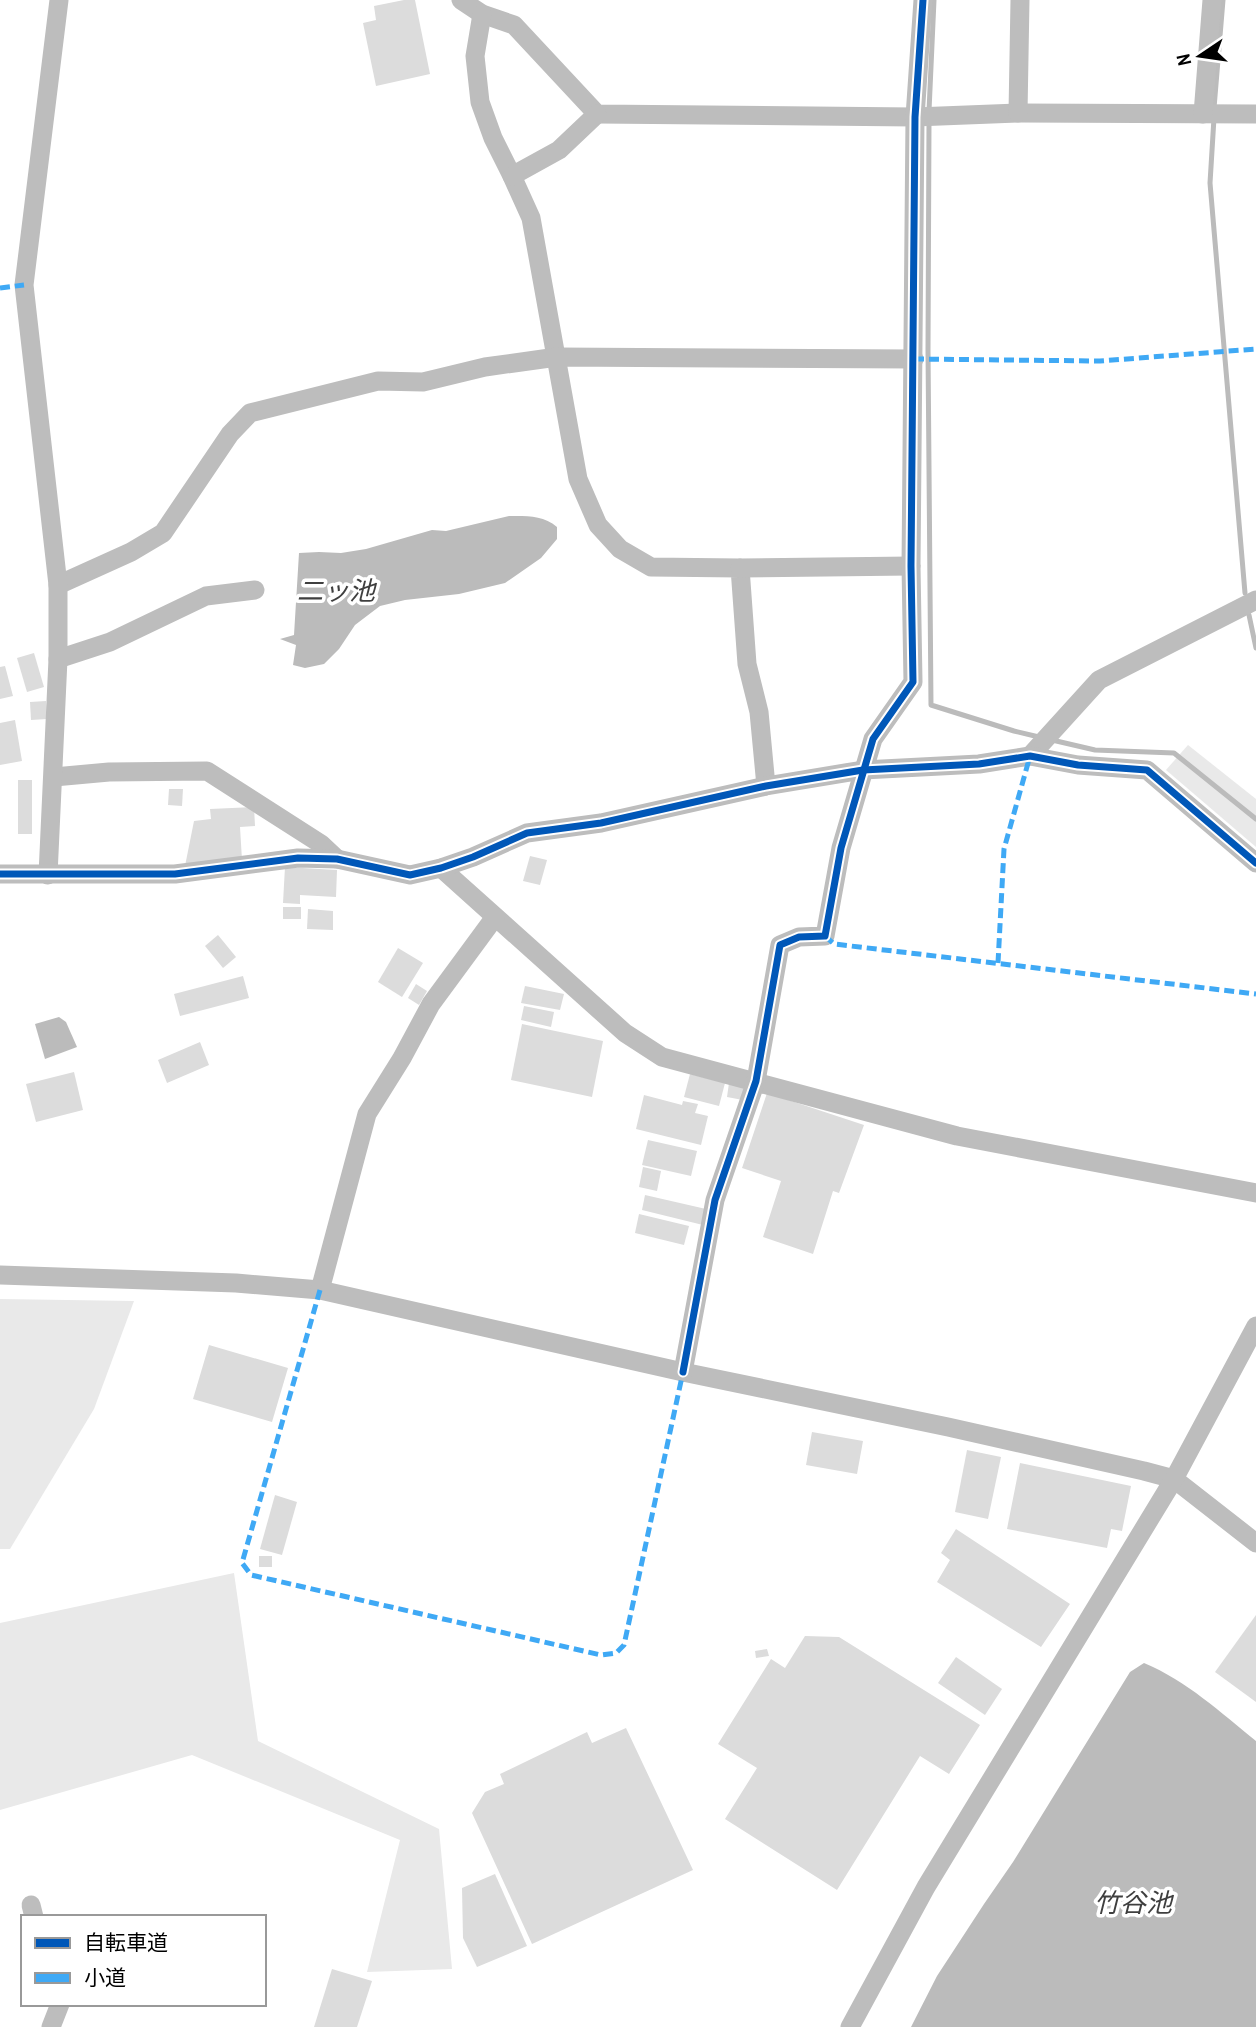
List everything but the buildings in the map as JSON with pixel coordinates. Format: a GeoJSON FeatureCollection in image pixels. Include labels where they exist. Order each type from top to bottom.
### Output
{"type":"FeatureCollection","features":[{"type":"Feature","properties":{"kind":"street"},"geometry":{"type":"LineString","coordinates":[[48,875],[54,777],[58,585],[24,285],[58,0]]}},
{"type":"Feature","properties":{"kind":"street"},"geometry":{"type":"LineString","coordinates":[[461,0],[482,14],[514,25],[597,114]]}},
{"type":"Feature","properties":{"kind":"street"},"geometry":{"type":"LineString","coordinates":[[683,1373],[715,1200],[756,1081],[780,945],[799,937],[825,936],[841,848],[873,739],[913,682],[911,566],[915,117],[923,0]]}},
{"type":"Feature","properties":{"kind":"street"},"geometry":{"type":"LineString","coordinates":[[1018,114],[1020,0]]}},
{"type":"Feature","properties":{"kind":"street"},"geometry":{"type":"LineString","coordinates":[[1203,114],[1212,0]]}},
{"type":"Feature","properties":{"kind":"street"},"geometry":{"type":"LineString","coordinates":[[482,14],[475,56],[480,102],[493,138],[531,218],[578,479],[598,525],[620,549],[651,567],[911,566]]}},
{"type":"Feature","properties":{"kind":"street"},"geometry":{"type":"LineString","coordinates":[[512,176],[559,150],[597,114],[915,117],[1256,114]]}},
{"type":"Feature","properties":{"kind":"street"},"geometry":{"type":"LineString","coordinates":[[58,585],[131,552],[163,533],[230,434],[250,413],[379,381],[423,382],[485,367],[557,357],[914,359]]}},
{"type":"Feature","properties":{"kind":"street"},"geometry":{"type":"LineString","coordinates":[[740,568],[747,664],[759,712],[766,786]]}},
{"type":"Feature","properties":{"kind":"street"},"geometry":{"type":"LineString","coordinates":[[58,659],[110,642],[206,596],[255,590]]}},
{"type":"Feature","properties":{"kind":"street"},"geometry":{"type":"LineString","coordinates":[[1030,755],[1099,680],[1256,600]]}},
{"type":"Feature","properties":{"kind":"street"},"geometry":{"type":"LineString","coordinates":[[0,874],[175,874],[298,858],[337,859],[410,875],[473,857],[527,833],[601,823],[766,786],[863,770],[979,764],[1030,755],[1078,765],[1147,770],[1256,863]]}},
{"type":"Feature","properties":{"kind":"street"},"geometry":{"type":"LineString","coordinates":[[54,777],[109,772],[207,771],[321,844],[337,859]]}},
{"type":"Feature","properties":{"kind":"street"},"geometry":{"type":"LineString","coordinates":[[441,868],[625,1033],[662,1057],[957,1136],[1256,1194]]}},
{"type":"Feature","properties":{"kind":"street"},"geometry":{"type":"LineString","coordinates":[[320,1290],[367,1114],[402,1058],[431,1003],[495,917]]}},
{"type":"Feature","properties":{"kind":"street"},"geometry":{"type":"LineString","coordinates":[[0,1275],[236,1283],[320,1290],[683,1373],[974,1433],[1174,1479],[1256,1544]]}},
{"type":"Feature","properties":{"kind":"street"},"geometry":{"type":"LineString","coordinates":[[850,2027],[933,1876],[1174,1479],[1256,1326]]}},
{"type":"Feature","properties":{"kind":"street"},"geometry":{"type":"LineString","coordinates":[[51,2027],[59,2006]]}},
{"type":"Feature","properties":{"kind":"shaded area"},"geometry":{"type":"Polygon","coordinates":[[[1188,745],[1256,799],[1256,847],[1166,770],[1188,745]]]}},
{"type":"Feature","properties":{"kind":"shaded area"},"geometry":{"type":"Polygon","coordinates":[[[0,1299],[134,1301],[94,1409],[10,1549],[0,1549],[0,1299]]]}},
{"type":"Feature","properties":{"kind":"shaded area"},"geometry":{"type":"Polygon","coordinates":[[[234,1573],[258,1741],[439,1829],[452,1969],[367,1972],[400,1840],[192,1755],[0,1810],[0,1623],[234,1573]]]}},
{"type":"Feature","properties":{"kind":"water","name":"二ッ池"},"geometry":{"type":"Polygon","coordinates":[[[509,516],[546,520],[557,527],[557,539],[541,558],[505,583],[459,594],[405,600],[380,606],[355,625],[339,649],[324,664],[305,668],[293,665],[296,645],[280,639],[294,635],[299,553],[341,553],[366,549],[432,530],[446,531],[509,516]]]}},
{"type":"Feature","properties":{"kind":"water"},"geometry":{"type":"Polygon","coordinates":[[[59,1017],[66,1022],[77,1047],[45,1059],[35,1024],[59,1017]]]}},
{"type":"Feature","properties":{"kind":"water","name":"竹谷池"},"geometry":{"type":"Polygon","coordinates":[[[1144,1663],[1189,1688],[1256,1741],[1256,2027],[911,2027],[937,1976],[1013,1862],[1130,1672],[1144,1663]]]}},
{"type":"Feature","properties":{"kind":"waterway"},"geometry":{"type":"LineString","coordinates":[[929,111],[934,0]]}},
{"type":"Feature","properties":{"kind":"waterway"},"geometry":{"type":"LineString","coordinates":[[1214,108],[1223,0]]}},
{"type":"Feature","properties":{"kind":"waterway"},"geometry":{"type":"LineString","coordinates":[[1214,118],[1210,183],[1245,593]]}},
{"type":"Feature","properties":{"kind":"waterway"},"geometry":{"type":"LineString","coordinates":[[929,121],[931,705],[1039,737]]}},
{"type":"Feature","properties":{"kind":"waterway"},"geometry":{"type":"LineString","coordinates":[[1249,615],[1256,648]]}},
{"type":"Feature","properties":{"kind":"waterway"},"geometry":{"type":"LineString","coordinates":[[1052,740],[1095,750],[1174,753],[1256,819]]}},
{"type":"Feature","properties":{"kind":"marked path"},"geometry":{"type":"LineString","coordinates":[[0,288],[24,285]]}},
{"type":"Feature","properties":{"kind":"marked path"},"geometry":{"type":"LineString","coordinates":[[914,359],[1100,361],[1256,349]]}},
{"type":"Feature","properties":{"kind":"marked path"},"geometry":{"type":"LineString","coordinates":[[998,963],[1004,849],[1030,756]]}},
{"type":"Feature","properties":{"kind":"marked path"},"geometry":{"type":"LineString","coordinates":[[825,936],[834,944],[1256,994]]}},
{"type":"Feature","properties":{"kind":"marked path"},"geometry":{"type":"LineString","coordinates":[[320,1290],[242,1563],[251,1575],[601,1655],[616,1653],[624,1645],[683,1372]]}},
{"type":"Feature","properties":{"kind":"cycle path"},"geometry":{"type":"LineString","coordinates":[[683,1372],[715,1200],[756,1081],[780,945],[799,937],[825,936],[841,848],[873,739],[913,682],[911,566],[915,117],[923,0]]}},
{"type":"Feature","properties":{"kind":"cycle path"},"geometry":{"type":"LineString","coordinates":[[0,874],[175,874],[298,858],[337,859],[410,875],[473,857],[527,833],[601,823],[766,786],[863,770],[979,764],[1030,756],[1078,765],[1147,770],[1256,863]]}}]}
